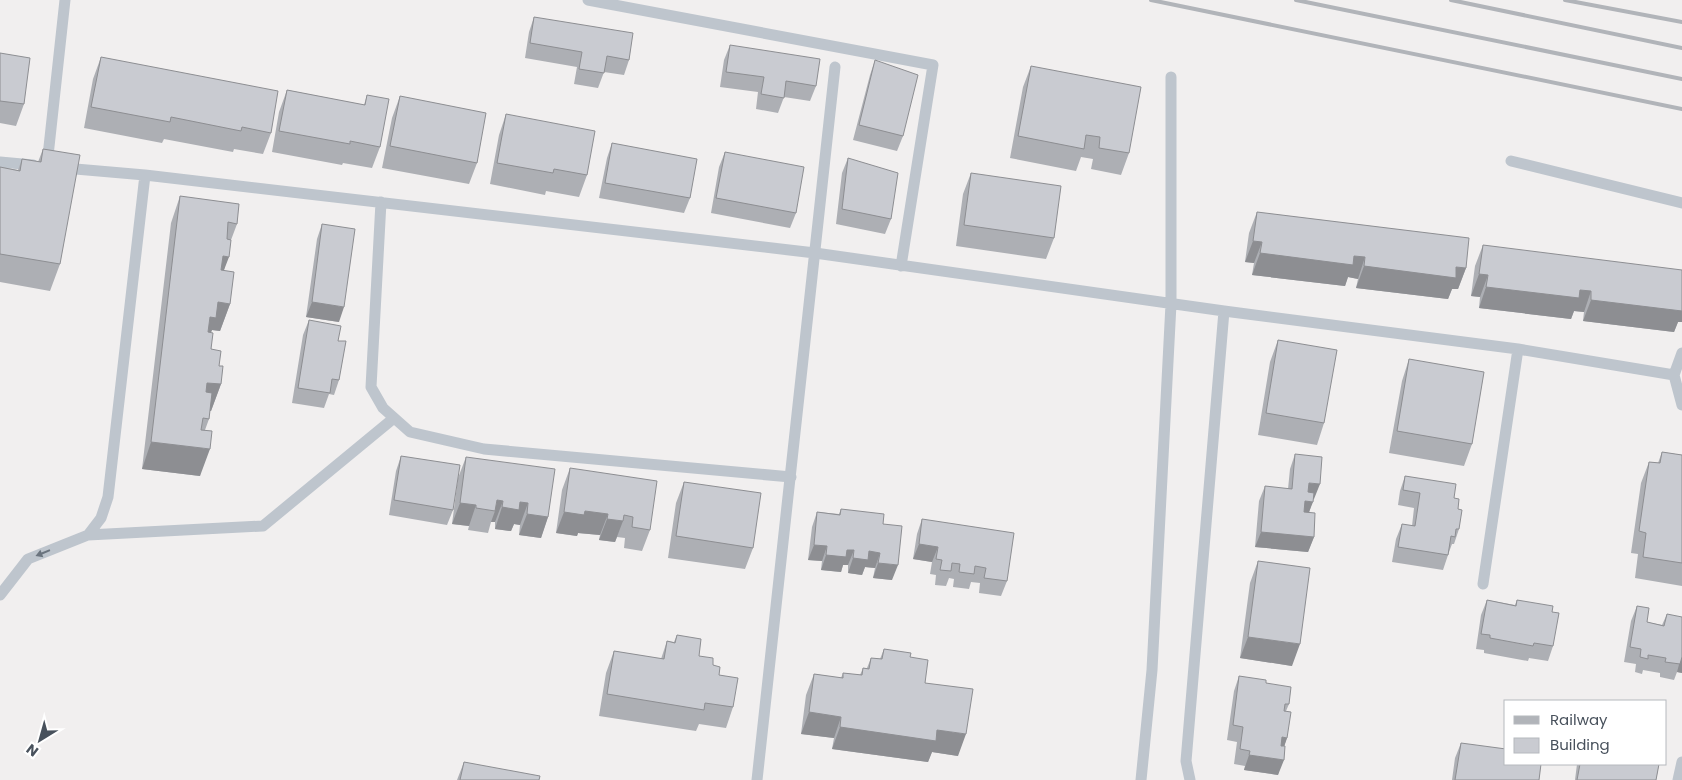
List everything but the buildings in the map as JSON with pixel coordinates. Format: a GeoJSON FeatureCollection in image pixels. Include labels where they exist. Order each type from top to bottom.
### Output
{"type":"FeatureCollection","features":[{"type":"Feature","properties":{"kind":"lane"},"geometry":{"type":"LineString","coordinates":[[46,166],[65,0]]}},
{"type":"Feature","properties":{"kind":"lane"},"geometry":{"type":"LineString","coordinates":[[588,0],[933,65],[901,266]]}},
{"type":"Feature","properties":{"kind":"lane"},"geometry":{"type":"LineString","coordinates":[[757,780],[835,66]]}},
{"type":"Feature","properties":{"kind":"lane"},"geometry":{"type":"LineString","coordinates":[[1141,780],[1152,670],[1171,304],[1170,78]]}},
{"type":"Feature","properties":{"kind":"lane"},"geometry":{"type":"LineString","coordinates":[[1511,161],[1682,203]]}},
{"type":"Feature","properties":{"kind":"lane"},"geometry":{"type":"LineString","coordinates":[[0,162],[145,175],[815,253],[1171,304],[1518,349],[1674,375]]}},
{"type":"Feature","properties":{"kind":"lane"},"geometry":{"type":"LineString","coordinates":[[88,535],[101,518],[108,497],[145,175]]}},
{"type":"Feature","properties":{"kind":"lane"},"geometry":{"type":"LineString","coordinates":[[381,202],[371,387],[383,408],[410,432],[484,449],[791,477]]}},
{"type":"Feature","properties":{"kind":"lane"},"geometry":{"type":"LineString","coordinates":[[1190,780],[1186,761],[1224,311]]}},
{"type":"Feature","properties":{"kind":"lane"},"geometry":{"type":"LineString","coordinates":[[1483,584],[1518,349]]}},
{"type":"Feature","properties":{"kind":"lane"},"geometry":{"type":"LineString","coordinates":[[1682,353],[1674,375],[1682,405]]}},
{"type":"Feature","properties":{"kind":"lane"},"geometry":{"type":"LineString","coordinates":[[0,595],[28,559],[88,535],[263,526],[394,418]]}},
{"type":"Feature","properties":{"kind":"lane"},"geometry":{"type":"LineString","coordinates":[[1678,780],[1682,762]]}},
{"type":"Feature","properties":{"kind":"railway"},"geometry":{"type":"LineString","coordinates":[[1151,0],[1682,109]]}},
{"type":"Feature","properties":{"kind":"railway"},"geometry":{"type":"LineString","coordinates":[[1296,0],[1682,79]]}},
{"type":"Feature","properties":{"kind":"railway"},"geometry":{"type":"LineString","coordinates":[[1451,0],[1682,48]]}},
{"type":"Feature","properties":{"kind":"railway"},"geometry":{"type":"LineString","coordinates":[[1565,0],[1682,22]]}}]}
